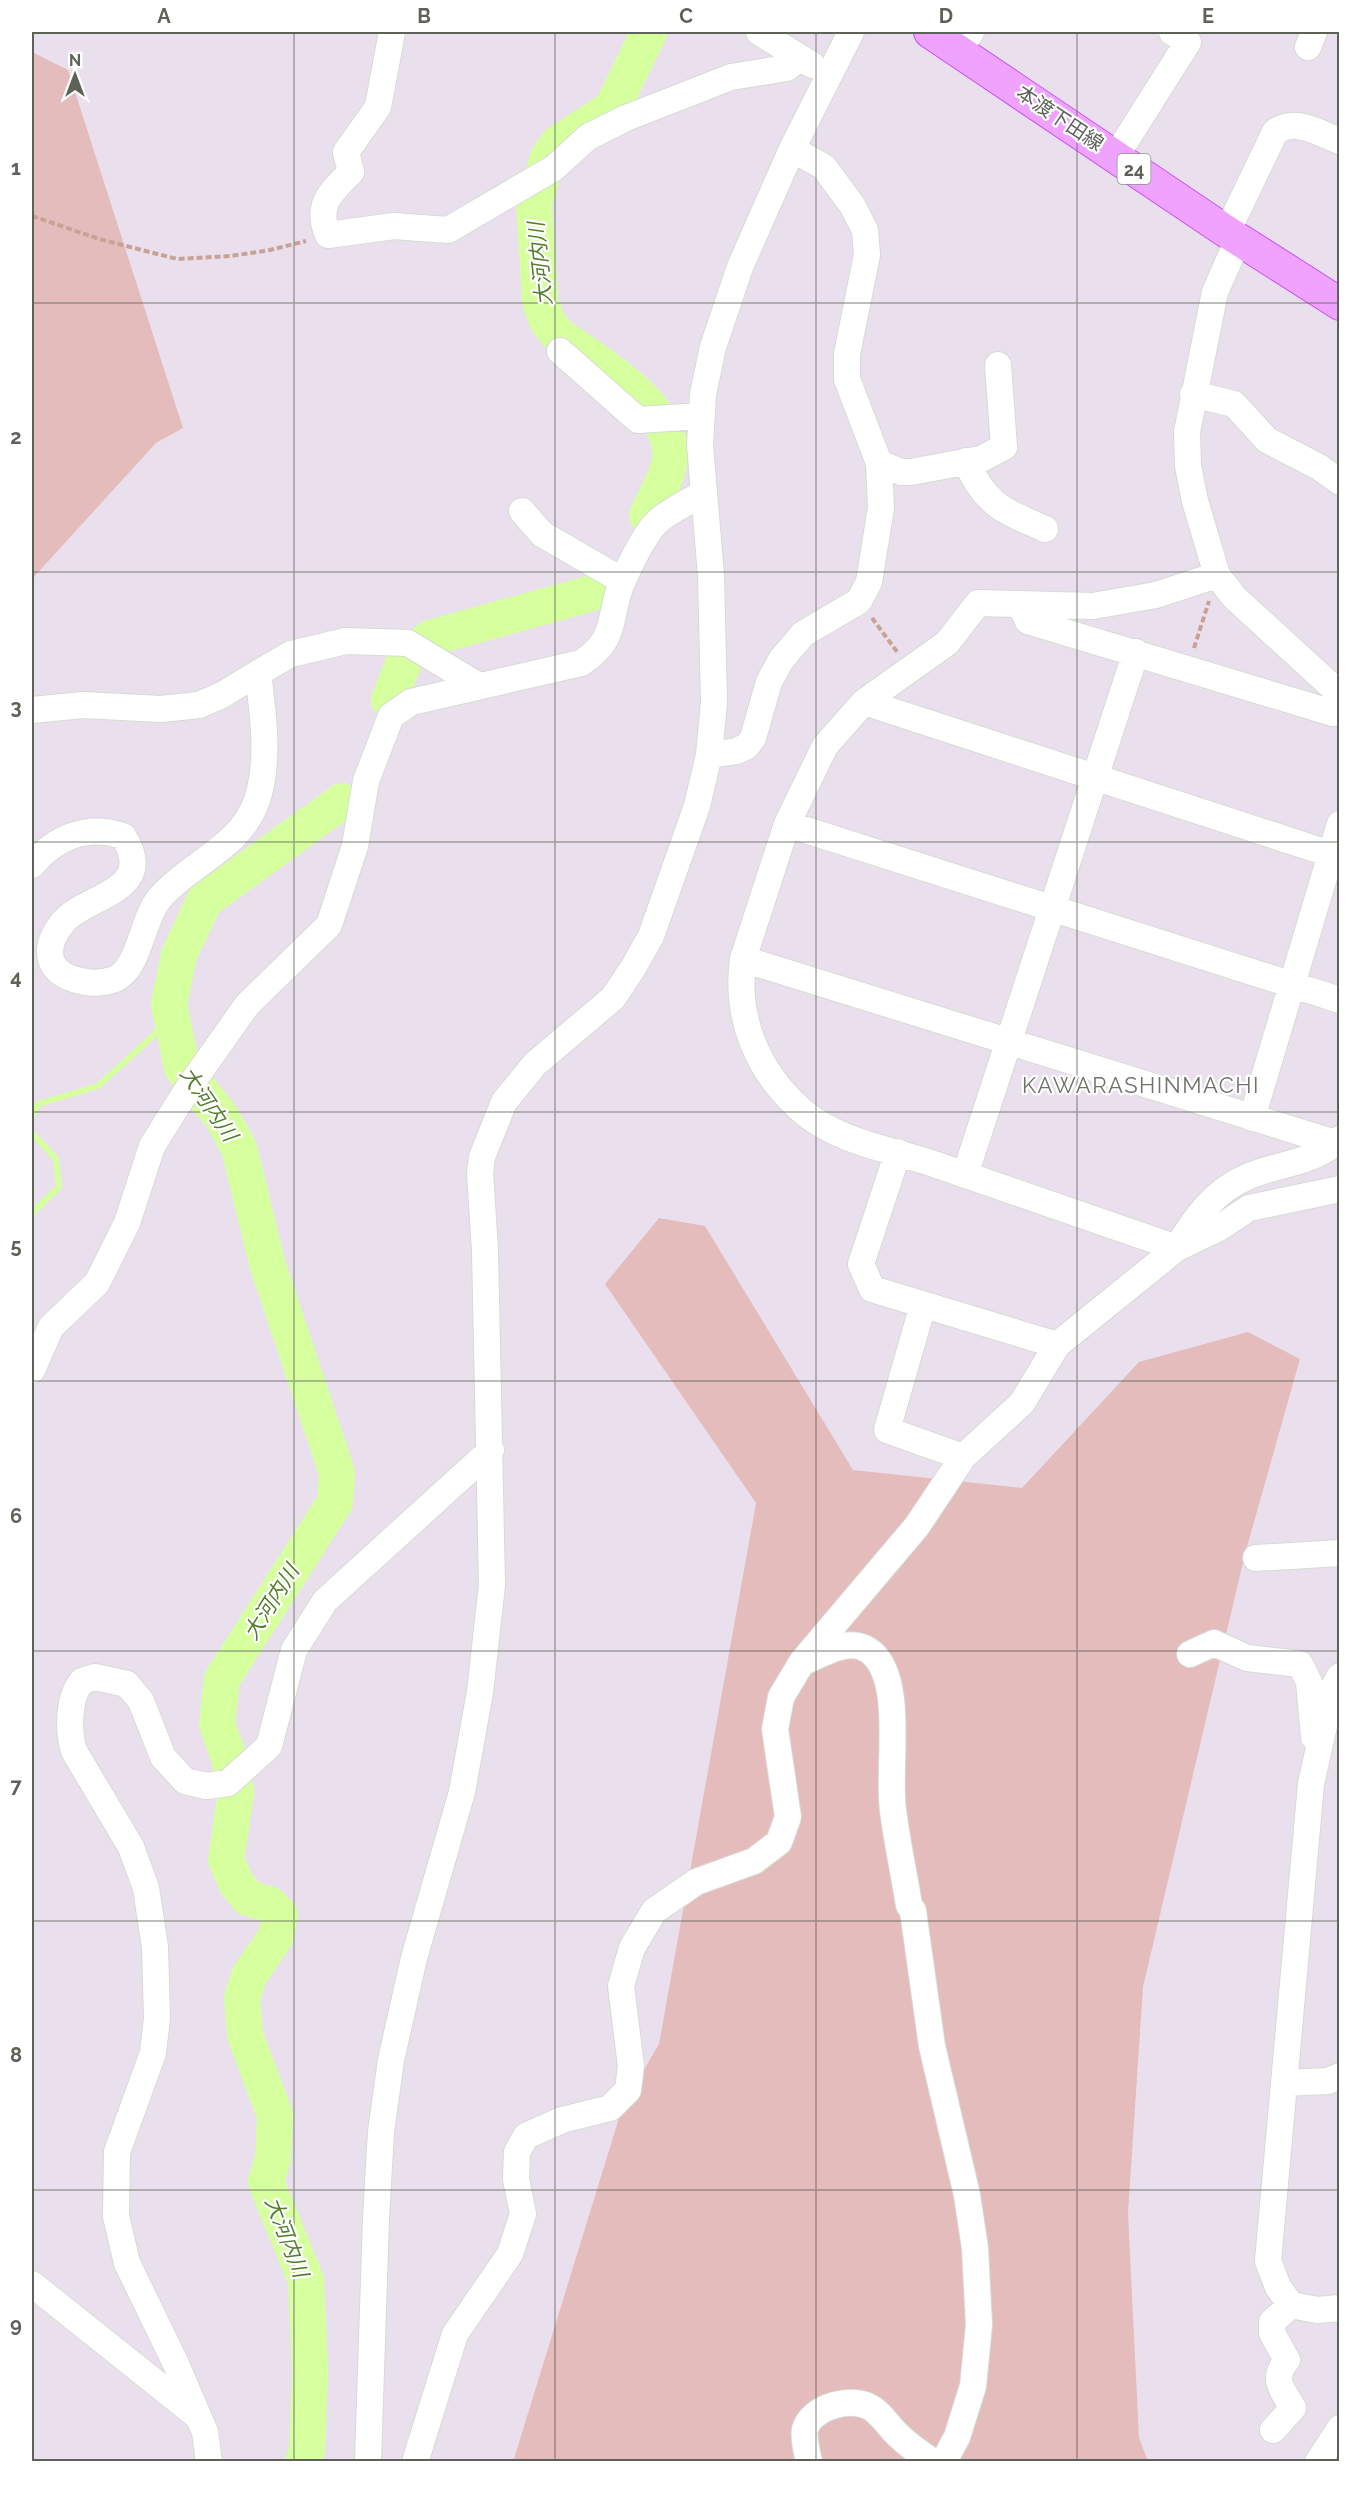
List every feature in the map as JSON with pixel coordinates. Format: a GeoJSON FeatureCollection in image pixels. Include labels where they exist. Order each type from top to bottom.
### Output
{"type":"FeatureCollection","features":[{"type":"Feature","properties":{"kind":"main road","name":"本渡下田線"},"geometry":{"type":"LineString","coordinates":[[930,32],[965,41],[1116,156],[1232,236],[1340,304]]}},
{"type":"Feature","properties":{"kind":"street"},"geometry":{"type":"LineString","coordinates":[[392,32],[378,106],[346,152],[351,172],[326,198],[322,223],[328,235],[394,226],[448,230],[554,168],[588,137],[626,118],[730,77],[787,68],[799,58]]}},
{"type":"Feature","properties":{"kind":"street"},"geometry":{"type":"LineString","coordinates":[[759,32],[828,74]]}},
{"type":"Feature","properties":{"kind":"street"},"geometry":{"type":"LineString","coordinates":[[368,2462],[381,2132],[400,2016],[462,1792],[480,1692],[492,1585],[491,1450],[485,1250],[480,1173],[482,1157],[504,1102],[510,1094],[534,1064],[613,998],[638,960],[651,936],[697,806],[709,754],[714,702],[711,575],[703,493],[703,394],[713,347],[733,287],[792,149],[851,32]]}},
{"type":"Feature","properties":{"kind":"street"},"geometry":{"type":"LineString","coordinates":[[1116,156],[1188,42],[1172,32]]}},
{"type":"Feature","properties":{"kind":"street"},"geometry":{"type":"LineString","coordinates":[[1340,141],[1296,124],[1285,125],[1275,132],[1232,236],[1215,292],[1187,432],[1188,466],[1217,574],[1234,597],[1340,694]]}},
{"type":"Feature","properties":{"kind":"street"},"geometry":{"type":"LineString","coordinates":[[709,754],[737,751],[747,746],[753,738],[769,682],[781,660],[803,634],[831,615],[859,601],[869,582],[881,508],[879,463],[847,379],[847,354],[867,255],[865,230],[852,205],[824,167],[792,149]]}},
{"type":"Feature","properties":{"kind":"street"},"geometry":{"type":"LineString","coordinates":[[560,351],[638,420],[702,416]]}},
{"type":"Feature","properties":{"kind":"street"},"geometry":{"type":"LineString","coordinates":[[879,463],[901,472],[911,472],[981,459],[1004,447],[998,365]]}},
{"type":"Feature","properties":{"kind":"street"},"geometry":{"type":"LineString","coordinates":[[1194,394],[1234,404],[1267,440],[1319,467],[1340,482]]}},
{"type":"Feature","properties":{"kind":"street"},"geometry":{"type":"LineString","coordinates":[[966,461],[975,482],[998,508],[1044,529]]}},
{"type":"Feature","properties":{"kind":"street"},"geometry":{"type":"LineString","coordinates":[[32,1370],[51,1328],[97,1283],[127,1222],[152,1146],[193,1081],[247,1005],[329,925],[355,846],[366,782],[392,716],[411,702],[581,663],[596,654],[606,641],[623,580],[651,530],[661,518],[703,493]]}},
{"type":"Feature","properties":{"kind":"street"},"geometry":{"type":"LineString","coordinates":[[522,511],[542,534],[623,580]]}},
{"type":"Feature","properties":{"kind":"street"},"geometry":{"type":"LineString","coordinates":[[1177,1248],[898,1152],[843,1136],[801,1111],[776,1084],[757,1058],[747,1030],[741,997],[743,959],[787,824],[825,746],[864,702],[947,643],[978,603],[1093,606],[1156,596],[1217,574]]}},
{"type":"Feature","properties":{"kind":"street"},"geometry":{"type":"LineString","coordinates":[[1020,604],[1028,621],[1333,713],[1340,711]]}},
{"type":"Feature","properties":{"kind":"street"},"geometry":{"type":"LineString","coordinates":[[32,710],[82,705],[161,709],[199,705],[222,695],[291,654],[346,641],[414,647],[479,686]]}},
{"type":"Feature","properties":{"kind":"street"},"geometry":{"type":"LineString","coordinates":[[965,1175],[1136,652]]}},
{"type":"Feature","properties":{"kind":"street"},"geometry":{"type":"LineString","coordinates":[[32,865],[41,854],[70,835],[91,830],[123,836],[130,846],[134,861],[130,874],[121,887],[65,920],[51,943],[49,959],[55,969],[80,981],[96,983],[117,978],[131,964],[150,912],[160,897],[241,831],[256,802],[263,775],[262,707],[258,673]]}},
{"type":"Feature","properties":{"kind":"street"},"geometry":{"type":"LineString","coordinates":[[864,702],[1335,856]]}},
{"type":"Feature","properties":{"kind":"street"},"geometry":{"type":"LineString","coordinates":[[787,824],[1340,1000]]}},
{"type":"Feature","properties":{"kind":"street"},"geometry":{"type":"LineString","coordinates":[[1252,1118],[1292,985],[1335,856],[1340,824]]}},
{"type":"Feature","properties":{"kind":"street"},"geometry":{"type":"LineString","coordinates":[[743,959],[1252,1118],[1337,1141]]}},
{"type":"Feature","properties":{"kind":"street"},"geometry":{"type":"LineString","coordinates":[[1177,1248],[1196,1217],[1218,1195],[1246,1177],[1309,1158],[1337,1141]]}},
{"type":"Feature","properties":{"kind":"street"},"geometry":{"type":"LineString","coordinates":[[898,1152],[861,1264],[872,1289],[1057,1345]]}},
{"type":"Feature","properties":{"kind":"street"},"geometry":{"type":"LineString","coordinates":[[416,2462],[455,2334],[504,2263],[513,2244],[523,2214],[516,2179],[517,2152],[526,2136],[562,2120],[610,2108],[628,2090],[631,2066],[621,1986],[632,1948],[654,1911],[696,1882],[754,1861],[779,1842],[788,1817],[775,1729],[781,1697],[802,1662],[917,1526],[963,1457],[1022,1403],[1057,1345],[1177,1248],[1219,1228],[1249,1208],[1340,1189]]}},
{"type":"Feature","properties":{"kind":"street"},"geometry":{"type":"LineString","coordinates":[[923,1305],[887,1430],[963,1457]]}},
{"type":"Feature","properties":{"kind":"street"},"geometry":{"type":"LineString","coordinates":[[209,2462],[205,2432],[127,2263],[116,2216],[117,2152],[153,2053],[157,2018],[155,1947],[146,1888],[131,1847],[74,1751],[71,1739],[73,1697],[82,1680],[95,1677],[127,1683],[141,1701],[162,1757],[185,1782],[206,1786],[237,1776],[269,1746],[294,1650],[325,1601],[491,1450]]}},
{"type":"Feature","properties":{"kind":"street"},"geometry":{"type":"LineString","coordinates":[[1256,1558],[1340,1553]]}},
{"type":"Feature","properties":{"kind":"street"},"geometry":{"type":"LineString","coordinates":[[1190,1654],[1214,1643],[1247,1658],[1300,1664],[1310,1682],[1316,1761]]}},
{"type":"Feature","properties":{"kind":"street"},"geometry":{"type":"LineString","coordinates":[[802,1662],[836,1647],[858,1645],[872,1653],[885,1673],[889,1694],[892,1808],[909,1905],[913,1911],[932,2046],[967,2195],[975,2248],[979,2325],[973,2386],[957,2437],[944,2461],[938,2462]]}},
{"type":"Feature","properties":{"kind":"street"},"geometry":{"type":"LineString","coordinates":[[1340,1676],[1332,1690],[1310,1796],[1268,2261],[1278,2287],[1291,2305],[1317,2310],[1340,2308]]}},
{"type":"Feature","properties":{"kind":"street"},"geometry":{"type":"LineString","coordinates":[[1284,2083],[1328,2081],[1340,2076]]}},
{"type":"Feature","properties":{"kind":"street"},"geometry":{"type":"LineString","coordinates":[[32,2284],[198,2417]]}},
{"type":"Feature","properties":{"kind":"street"},"geometry":{"type":"LineString","coordinates":[[1273,2430],[1293,2408],[1278,2383],[1278,2371],[1287,2360],[1272,2333],[1272,2322],[1291,2305]]}},
{"type":"Feature","properties":{"kind":"street"},"geometry":{"type":"LineString","coordinates":[[809,2462],[805,2432],[809,2421],[821,2410],[841,2404],[859,2404],[872,2408],[899,2436],[933,2462]]}},
{"type":"Feature","properties":{"kind":"street"},"geometry":{"type":"LineString","coordinates":[[1318,2462],[1340,2428]]}},
{"type":"Feature","properties":{"kind":"path"},"geometry":{"type":"LineString","coordinates":[[32,216],[99,239],[177,259],[270,250],[328,235]]}},
{"type":"Feature","properties":{"kind":"path"},"geometry":{"type":"LineString","coordinates":[[1188,668],[1217,574]]}},
{"type":"Feature","properties":{"kind":"path"},"geometry":{"type":"LineString","coordinates":[[859,601],[911,670]]}},
{"type":"Feature","properties":{"kind":"shaded area"},"geometry":{"type":"Polygon","coordinates":[[[32,52],[68,70],[183,428],[156,443],[32,579],[32,52]]]}},
{"type":"Feature","properties":{"kind":"shaded area"},"geometry":{"type":"Polygon","coordinates":[[[659,1218],[705,1226],[853,1470],[1022,1488],[1139,1362],[1248,1332],[1300,1359],[1245,1554],[1143,1987],[1128,2213],[1139,2438],[1148,2461],[513,2462],[623,2105],[659,2044],[756,1503],[605,1284],[659,1218]]]}},
{"type":"Feature","properties":{"kind":"waterway","name":"大河内川"},"geometry":{"type":"LineString","coordinates":[[647,515],[668,470],[670,455],[667,436],[659,419],[629,386],[558,335],[547,321],[540,301],[534,203],[548,158],[558,143],[612,108],[649,32]]}},
{"type":"Feature","properties":{"kind":"waterway","name":"大河内川"},"geometry":{"type":"LineString","coordinates":[[389,700],[406,656],[430,638],[603,590]]}},
{"type":"Feature","properties":{"kind":"waterway","name":"大河内川"},"geometry":{"type":"LineString","coordinates":[[303,2462],[307,2451],[310,2373],[306,2280],[266,2182],[273,2158],[275,2115],[245,2035],[242,1998],[249,1976],[276,1936],[280,1915],[269,1904],[248,1898],[236,1883],[226,1859],[236,1792],[229,1758],[217,1724],[222,1679],[335,1502],[337,1473],[267,1263],[239,1148],[221,1116],[182,1068],[169,1004],[179,955],[204,901],[342,801]]}},
{"type":"Feature","properties":{"kind":"waterway"},"geometry":{"type":"LineString","coordinates":[[32,1116],[38,1104],[98,1086],[156,1033],[169,1004]]}},
{"type":"Feature","properties":{"kind":"waterway"},"geometry":{"type":"LineString","coordinates":[[32,1133],[56,1159],[59,1187],[32,1213]]}},
{"type":"Feature","properties":{"kind":"district","name":"KAWARASHINMACHI"},"geometry":{"type":"Point","coordinates":[1141,1085]}}]}
